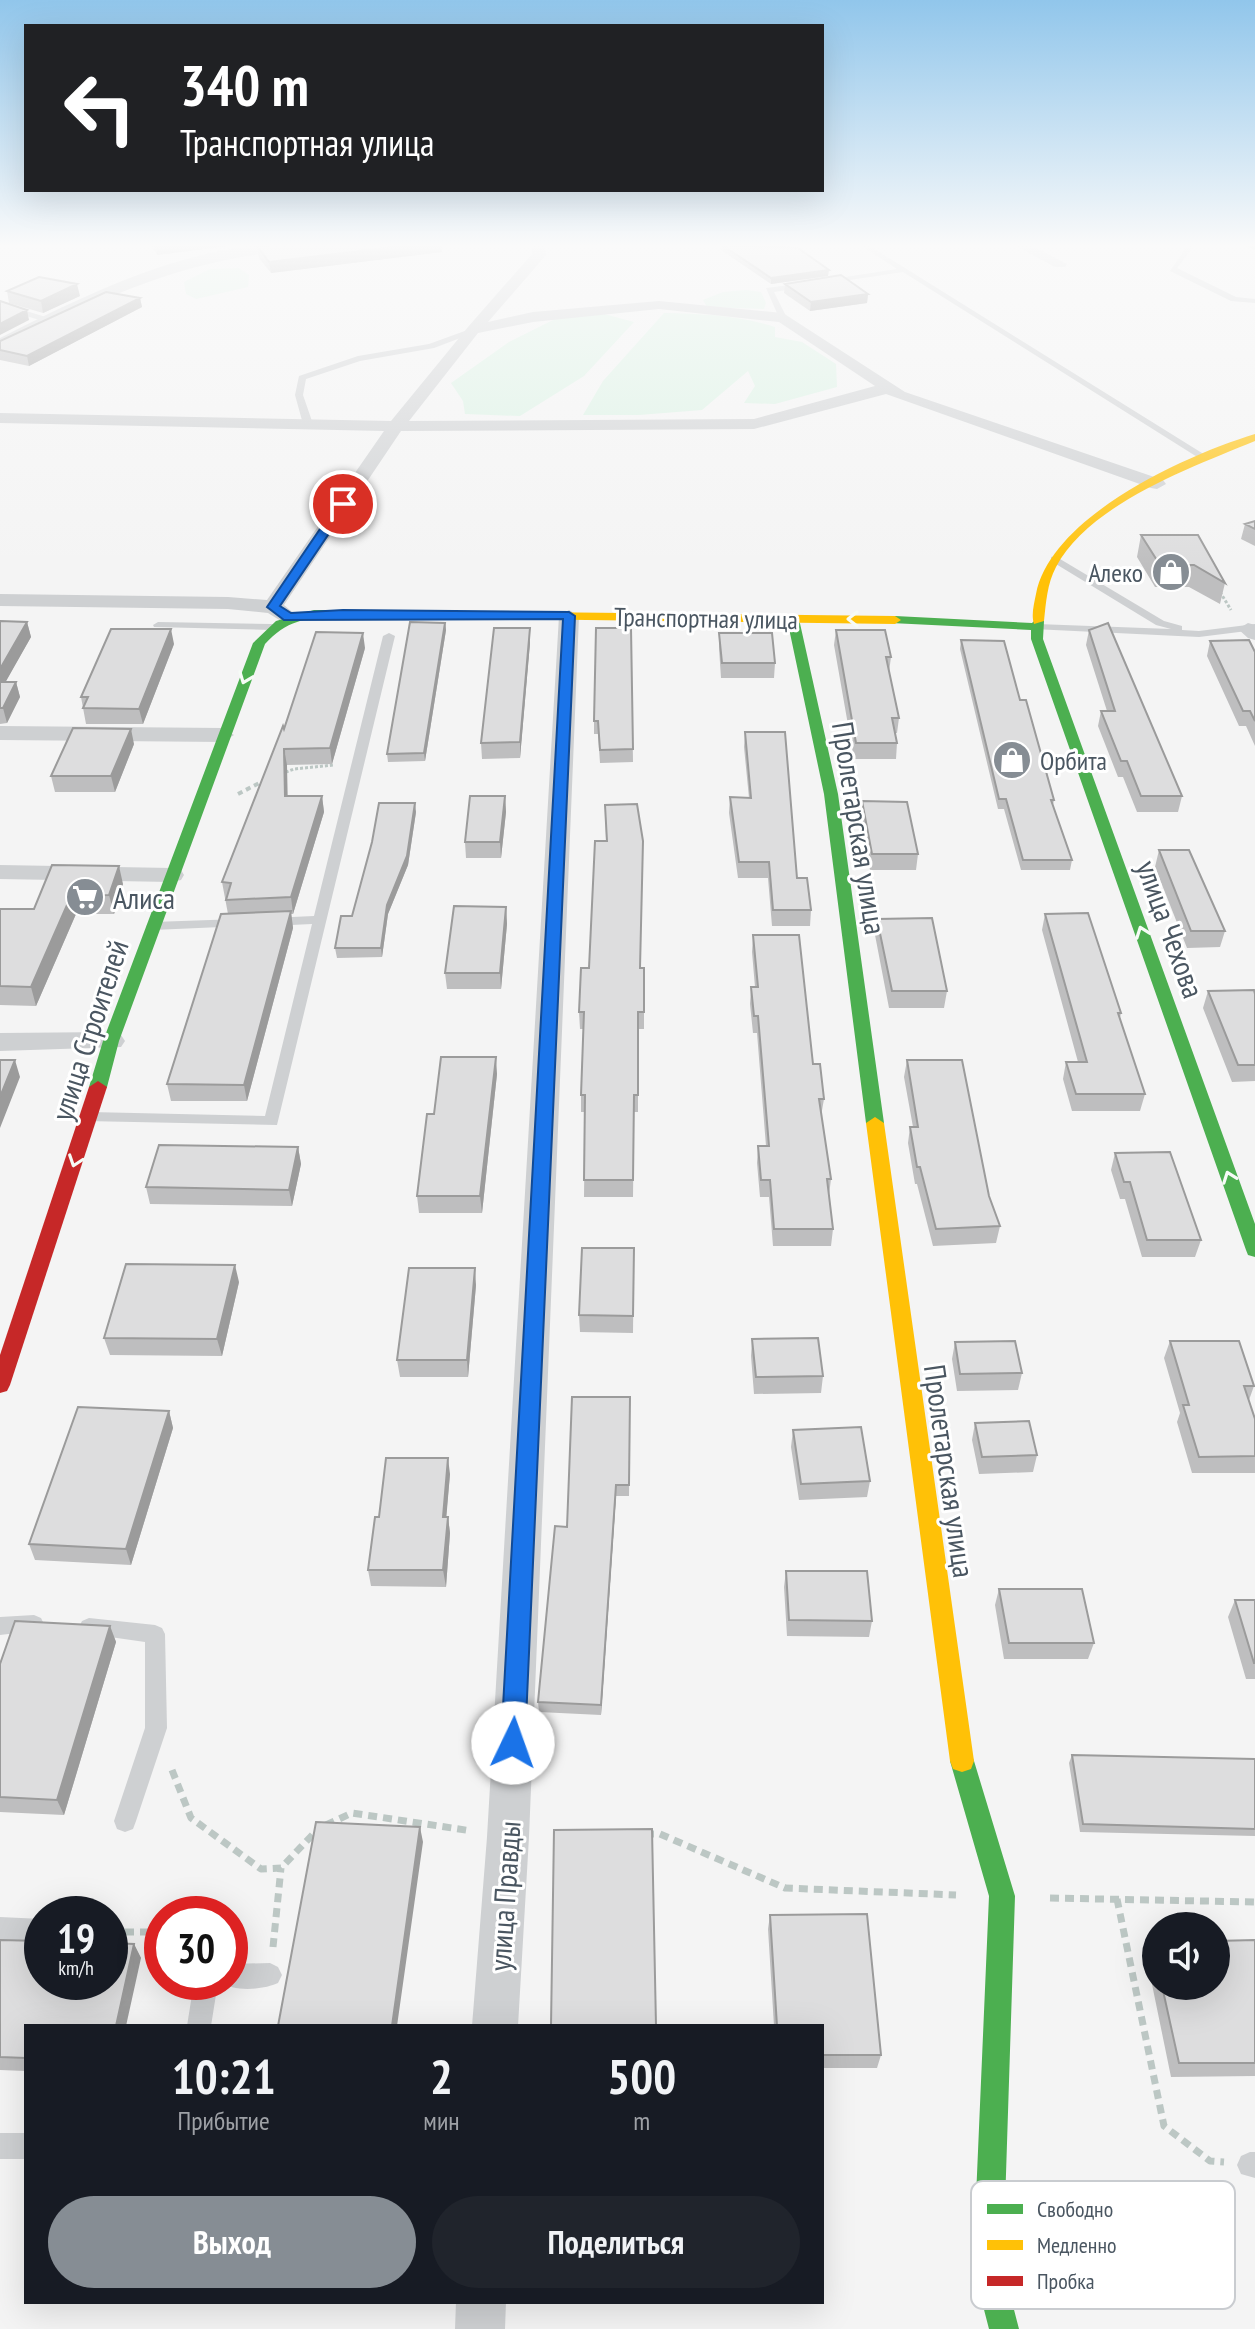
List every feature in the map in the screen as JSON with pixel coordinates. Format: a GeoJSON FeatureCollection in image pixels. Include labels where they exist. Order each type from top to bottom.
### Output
{"type":"FeatureCollection","features":[{"type":"Feature","properties":{"kind":"street"},"geometry":{"type":"LineString","coordinates":[[278,617],[396,426],[454,354]]}},
{"type":"Feature","properties":{"kind":"street"},"geometry":{"type":"LineString","coordinates":[[837,354],[899,395],[1157,484]]}},
{"type":"Feature","properties":{"kind":"street"},"geometry":{"type":"LineString","coordinates":[[0,418],[396,426],[754,424],[888,388]]}},
{"type":"Feature","properties":{"kind":"street"},"geometry":{"type":"LineString","coordinates":[[931,620],[1037,627],[1041,587],[1055,559],[1080,532],[1157,484],[1205,458],[1255,437]]}},
{"type":"Feature","properties":{"kind":"street"},"geometry":{"type":"LineString","coordinates":[[1021,600],[1041,587]]}},
{"type":"Feature","properties":{"kind":"street","name":"Транспортная улица"},"geometry":{"type":"LineString","coordinates":[[0,600],[228,603],[278,617],[343,614],[931,620]]}},
{"type":"Feature","properties":{"kind":"street"},"geometry":{"type":"LineString","coordinates":[[931,620],[998,609]]}},
{"type":"Feature","properties":{"kind":"street","name":"улица Правды"},"geometry":{"type":"LineString","coordinates":[[495,2024],[508,1837],[569,616]]}},
{"type":"Feature","properties":{"kind":"street","name":"улица Строителей"},"geometry":{"type":"LineString","coordinates":[[0,1385],[90,1117],[111,1041],[259,643],[278,617]]}},
{"type":"Feature","properties":{"kind":"street","name":"Пролетарская улица"},"geometry":{"type":"LineString","coordinates":[[793,619],[831,794],[959,1751],[1002,1896],[991,2181]]}},
{"type":"Feature","properties":{"kind":"street","name":"улица Чехова"},"geometry":{"type":"LineString","coordinates":[[1037,627],[1037,639],[1255,1250]]}},
{"type":"Feature","properties":{"kind":"street"},"geometry":{"type":"LineString","coordinates":[[0,733],[223,735]]}},
{"type":"Feature","properties":{"kind":"street"},"geometry":{"type":"LineString","coordinates":[[0,872],[172,875]]}},
{"type":"Feature","properties":{"kind":"street"},"geometry":{"type":"LineString","coordinates":[[0,1042],[111,1041]]}},
{"type":"Feature","properties":{"kind":"street"},"geometry":{"type":"LineString","coordinates":[[480,2329],[481,2304]]}},
{"type":"Feature","properties":{"kind":"street","name":"Пролетарская улица"},"geometry":{"type":"LineString","coordinates":[[999,2309],[1004,2329]]}},
{"type":"Feature","properties":{"kind":"lane"},"geometry":{"type":"LineString","coordinates":[[308,424],[299,395],[302,378],[358,359],[388,354]]}},
{"type":"Feature","properties":{"kind":"lane"},"geometry":{"type":"LineString","coordinates":[[1037,354],[1205,458]]}},
{"type":"Feature","properties":{"kind":"lane"},"geometry":{"type":"LineString","coordinates":[[1055,559],[1160,623],[1199,634]]}},
{"type":"Feature","properties":{"kind":"lane"},"geometry":{"type":"LineString","coordinates":[[158,625],[278,617]]}},
{"type":"Feature","properties":{"kind":"lane"},"geometry":{"type":"LineString","coordinates":[[1037,627],[1199,634],[1249,627]]}},
{"type":"Feature","properties":{"kind":"lane"},"geometry":{"type":"LineString","coordinates":[[90,1117],[271,1121],[389,636]]}},
{"type":"Feature","properties":{"kind":"lane"},"geometry":{"type":"LineString","coordinates":[[153,926],[320,920]]}},
{"type":"Feature","properties":{"kind":"lane"},"geometry":{"type":"LineString","coordinates":[[1,1630],[60,1624],[155,1634],[156,1728],[125,1821]]}},
{"type":"Feature","properties":{"kind":"lane"},"geometry":{"type":"LineString","coordinates":[[0,1929],[24,1930]]}},
{"type":"Feature","properties":{"kind":"lane"},"geometry":{"type":"LineString","coordinates":[[248,1976],[270,1975]]}},
{"type":"Feature","properties":{"kind":"lane"},"geometry":{"type":"LineString","coordinates":[[199,2024],[203,2000]]}},
{"type":"Feature","properties":{"kind":"lane"},"geometry":{"type":"LineString","coordinates":[[0,2146],[24,2146]]}},
{"type":"Feature","properties":{"kind":"path"},"geometry":{"type":"LineString","coordinates":[[1217,587],[1249,627]]}},
{"type":"Feature","properties":{"kind":"path"},"geometry":{"type":"LineString","coordinates":[[189,828],[255,783],[294,769],[358,763]]}},
{"type":"Feature","properties":{"kind":"path"},"geometry":{"type":"LineString","coordinates":[[156,1728],[191,1818],[261,1869],[281,1868]]}},
{"type":"Feature","properties":{"kind":"path"},"geometry":{"type":"LineString","coordinates":[[270,1975],[281,1868],[317,1829],[352,1813],[508,1837]]}},
{"type":"Feature","properties":{"kind":"path"},"geometry":{"type":"LineString","coordinates":[[629,1834],[660,1834],[785,1888],[1255,1902]]}},
{"type":"Feature","properties":{"kind":"path"},"geometry":{"type":"LineString","coordinates":[[1117,1899],[1164,2126],[1210,2161],[1253,2165]]}},
{"type":"Feature","properties":{"kind":"green space"},"geometry":{"type":"Polygon","coordinates":[[[492,354],[605,354],[584,376],[520,416],[465,414],[463,401],[451,383],[492,354]]]}},
{"type":"Feature","properties":{"kind":"green space"},"geometry":{"type":"Polygon","coordinates":[[[628,354],[820,354],[836,364],[837,387],[775,404],[744,403],[755,386],[748,371],[702,410],[583,415],[603,381],[628,354]]]}},
{"type":"Feature","properties":{"kind":"building"},"geometry":{"type":"Polygon","coordinates":[[[1141,535],[1198,535],[1225,583],[1194,565],[1160,565],[1141,535]]]}},
{"type":"Feature","properties":{"kind":"building"},"geometry":{"type":"Polygon","coordinates":[[[0,621],[27,622],[0,669],[0,621]]]}},
{"type":"Feature","properties":{"kind":"building"},"geometry":{"type":"Polygon","coordinates":[[[410,622],[445,623],[424,753],[387,754],[410,622]]]}},
{"type":"Feature","properties":{"kind":"building"},"geometry":{"type":"Polygon","coordinates":[[[1108,623],[1182,796],[1141,796],[1127,761],[1121,761],[1101,711],[1115,711],[1089,630],[1108,623]]]}},
{"type":"Feature","properties":{"kind":"building"},"geometry":{"type":"Polygon","coordinates":[[[494,628],[530,628],[520,742],[481,743],[494,628]]]}},
{"type":"Feature","properties":{"kind":"building"},"geometry":{"type":"Polygon","coordinates":[[[596,628],[631,628],[633,749],[600,750],[598,721],[594,721],[596,628]]]}},
{"type":"Feature","properties":{"kind":"building"},"geometry":{"type":"Polygon","coordinates":[[[111,629],[171,629],[139,709],[83,708],[88,697],[81,697],[111,629]]]}},
{"type":"Feature","properties":{"kind":"building"},"geometry":{"type":"Polygon","coordinates":[[[836,630],[885,630],[891,657],[886,657],[899,718],[892,718],[897,743],[856,743],[836,630]]]}},
{"type":"Feature","properties":{"kind":"building"},"geometry":{"type":"Polygon","coordinates":[[[316,632],[363,633],[330,748],[284,749],[285,796],[322,796],[291,897],[226,900],[231,883],[222,882],[283,726],[284,729],[316,632]]]}},
{"type":"Feature","properties":{"kind":"building"},"geometry":{"type":"Polygon","coordinates":[[[719,633],[772,633],[775,663],[722,663],[719,633]]]}},
{"type":"Feature","properties":{"kind":"building"},"geometry":{"type":"Polygon","coordinates":[[[961,640],[1004,641],[1020,700],[1026,700],[1054,800],[1051,800],[1072,860],[1023,860],[1006,799],[999,799],[961,640]]]}},
{"type":"Feature","properties":{"kind":"building"},"geometry":{"type":"Polygon","coordinates":[[[1249,640],[1255,652],[1255,721],[1250,711],[1243,711],[1210,641],[1249,640]]]}},
{"type":"Feature","properties":{"kind":"building"},"geometry":{"type":"Polygon","coordinates":[[[0,682],[16,682],[3,708],[0,708],[0,682]]]}},
{"type":"Feature","properties":{"kind":"building"},"geometry":{"type":"Polygon","coordinates":[[[73,728],[131,729],[111,776],[51,776],[73,728]]]}},
{"type":"Feature","properties":{"kind":"building"},"geometry":{"type":"Polygon","coordinates":[[[745,732],[785,732],[797,878],[807,878],[811,910],[773,910],[769,862],[739,862],[730,797],[751,798],[745,732]]]}},
{"type":"Feature","properties":{"kind":"building"},"geometry":{"type":"Polygon","coordinates":[[[470,796],[505,796],[500,842],[465,842],[470,796]]]}},
{"type":"Feature","properties":{"kind":"building"},"geometry":{"type":"Polygon","coordinates":[[[862,801],[907,802],[918,854],[872,854],[862,801]]]}},
{"type":"Feature","properties":{"kind":"building"},"geometry":{"type":"Polygon","coordinates":[[[379,803],[415,803],[407,856],[387,905],[381,948],[335,948],[341,916],[352,916],[379,803]]]}},
{"type":"Feature","properties":{"kind":"building"},"geometry":{"type":"Polygon","coordinates":[[[637,804],[643,841],[640,968],[644,968],[644,1012],[638,1012],[638,1095],[634,1095],[633,1180],[584,1180],[585,1095],[581,1095],[584,1012],[579,1012],[581,968],[589,968],[595,841],[607,841],[605,805],[637,804]]]}},
{"type":"Feature","properties":{"kind":"building"},"geometry":{"type":"Polygon","coordinates":[[[1159,850],[1189,850],[1225,931],[1191,931],[1159,850]]]}},
{"type":"Feature","properties":{"kind":"building"},"geometry":{"type":"Polygon","coordinates":[[[52,865],[119,866],[109,895],[71,896],[31,987],[0,986],[0,909],[34,909],[52,865]]]}},
{"type":"Feature","properties":{"kind":"building"},"geometry":{"type":"Polygon","coordinates":[[[454,906],[506,907],[500,973],[445,973],[454,906]]]}},
{"type":"Feature","properties":{"kind":"building"},"geometry":{"type":"Polygon","coordinates":[[[291,911],[244,1085],[167,1084],[221,914],[291,911]]]}},
{"type":"Feature","properties":{"kind":"building"},"geometry":{"type":"Polygon","coordinates":[[[1088,913],[1145,1094],[1076,1094],[1066,1062],[1087,1062],[1045,914],[1088,913]]]}},
{"type":"Feature","properties":{"kind":"building"},"geometry":{"type":"Polygon","coordinates":[[[932,918],[947,991],[892,991],[877,919],[932,918]]]}},
{"type":"Feature","properties":{"kind":"building"},"geometry":{"type":"Polygon","coordinates":[[[753,935],[799,935],[813,1064],[820,1064],[824,1099],[819,1099],[831,1179],[827,1179],[833,1229],[774,1229],[770,1180],[761,1180],[758,1146],[769,1146],[758,1016],[754,1016],[751,987],[758,987],[753,935]]]}},
{"type":"Feature","properties":{"kind":"building"},"geometry":{"type":"Polygon","coordinates":[[[1254,990],[1255,1065],[1238,1065],[1208,991],[1254,990]]]}},
{"type":"Feature","properties":{"kind":"building"},"geometry":{"type":"Polygon","coordinates":[[[441,1057],[496,1057],[480,1196],[417,1196],[427,1114],[434,1114],[441,1057]]]}},
{"type":"Feature","properties":{"kind":"building"},"geometry":{"type":"Polygon","coordinates":[[[0,1060],[15,1060],[0,1097],[0,1060]]]}},
{"type":"Feature","properties":{"kind":"building"},"geometry":{"type":"Polygon","coordinates":[[[907,1060],[962,1060],[989,1196],[1000,1226],[936,1229],[920,1167],[917,1167],[910,1127],[918,1127],[907,1060]]]}},
{"type":"Feature","properties":{"kind":"building"},"geometry":{"type":"Polygon","coordinates":[[[159,1145],[298,1147],[289,1190],[146,1187],[159,1145]]]}},
{"type":"Feature","properties":{"kind":"building"},"geometry":{"type":"Polygon","coordinates":[[[1170,1152],[1201,1240],[1147,1240],[1130,1182],[1124,1182],[1115,1153],[1170,1152]]]}},
{"type":"Feature","properties":{"kind":"building"},"geometry":{"type":"Polygon","coordinates":[[[582,1248],[634,1248],[633,1316],[579,1315],[582,1248]]]}},
{"type":"Feature","properties":{"kind":"building"},"geometry":{"type":"Polygon","coordinates":[[[126,1264],[235,1265],[217,1339],[104,1338],[126,1264]]]}},
{"type":"Feature","properties":{"kind":"building"},"geometry":{"type":"Polygon","coordinates":[[[409,1268],[475,1268],[467,1360],[397,1360],[409,1268]]]}},
{"type":"Feature","properties":{"kind":"building"},"geometry":{"type":"Polygon","coordinates":[[[818,1338],[823,1376],[756,1377],[752,1339],[818,1338]]]}},
{"type":"Feature","properties":{"kind":"building"},"geometry":{"type":"Polygon","coordinates":[[[1015,1341],[1022,1373],[960,1374],[955,1342],[1015,1341]]]}},
{"type":"Feature","properties":{"kind":"building"},"geometry":{"type":"Polygon","coordinates":[[[1170,1341],[1239,1341],[1254,1386],[1244,1386],[1255,1419],[1255,1456],[1199,1457],[1183,1405],[1189,1405],[1170,1341]]]}},
{"type":"Feature","properties":{"kind":"building"},"geometry":{"type":"Polygon","coordinates":[[[572,1397],[630,1397],[629,1485],[616,1485],[601,1705],[538,1702],[555,1526],[567,1527],[572,1397]]]}},
{"type":"Feature","properties":{"kind":"building"},"geometry":{"type":"Polygon","coordinates":[[[78,1407],[169,1411],[126,1549],[29,1544],[78,1407]]]}},
{"type":"Feature","properties":{"kind":"building"},"geometry":{"type":"Polygon","coordinates":[[[1029,1421],[1037,1455],[982,1457],[975,1423],[1029,1421]]]}},
{"type":"Feature","properties":{"kind":"building"},"geometry":{"type":"Polygon","coordinates":[[[861,1427],[870,1481],[801,1484],[793,1430],[861,1427]]]}},
{"type":"Feature","properties":{"kind":"building"},"geometry":{"type":"Polygon","coordinates":[[[386,1458],[448,1458],[443,1517],[448,1517],[443,1570],[368,1570],[375,1517],[379,1517],[386,1458]]]}},
{"type":"Feature","properties":{"kind":"building"},"geometry":{"type":"Polygon","coordinates":[[[786,1571],[867,1571],[872,1621],[789,1620],[786,1571]]]}},
{"type":"Feature","properties":{"kind":"building"},"geometry":{"type":"Polygon","coordinates":[[[999,1589],[1082,1589],[1094,1643],[1009,1643],[999,1589]]]}},
{"type":"Feature","properties":{"kind":"building"},"geometry":{"type":"Polygon","coordinates":[[[1235,1600],[1255,1600],[1255,1663],[1254,1663],[1235,1600]]]}},
{"type":"Feature","properties":{"kind":"building"},"geometry":{"type":"Polygon","coordinates":[[[15,1621],[110,1626],[57,1800],[0,1797],[0,1664],[15,1621]]]}},
{"type":"Feature","properties":{"kind":"building"},"geometry":{"type":"Polygon","coordinates":[[[1072,1755],[1255,1759],[1255,1829],[1083,1824],[1072,1755]]]}},
{"type":"Feature","properties":{"kind":"building"},"geometry":{"type":"Polygon","coordinates":[[[316,1822],[420,1827],[392,2024],[278,2024],[316,1822]]]}},
{"type":"Feature","properties":{"kind":"building"},"geometry":{"type":"Polygon","coordinates":[[[652,1829],[656,2024],[551,2024],[554,1830],[652,1829]]]}},
{"type":"Feature","properties":{"kind":"building"},"geometry":{"type":"Polygon","coordinates":[[[867,1914],[881,2055],[824,2055],[824,2024],[777,2024],[770,1915],[867,1914]]]}},
{"type":"Feature","properties":{"kind":"building"},"geometry":{"type":"Polygon","coordinates":[[[0,1940],[24,1941],[24,2000],[122,2000],[116,2024],[24,2024],[24,2058],[0,2057],[0,1940]]]}},
{"type":"Feature","properties":{"kind":"building"},"geometry":{"type":"Polygon","coordinates":[[[1255,1940],[1255,2063],[1179,2063],[1165,2000],[1230,2000],[1230,1941],[1255,1940]]]}},
{"type":"Feature","properties":{"kind":"building"},"geometry":{"type":"Polygon","coordinates":[[[128,1944],[134,1944],[128,1971],[128,1944]]]}},
{"type":"Feature","properties":{"kind":"traffic: fast"},"geometry":{"type":"LineString","coordinates":[[98,1087],[111,1041],[259,643],[269,632],[291,618],[314,614],[355,614]]}},
{"type":"Feature","properties":{"kind":"traffic: fast"},"geometry":{"type":"LineString","coordinates":[[793,619],[831,794],[875,1123]]}},
{"type":"Feature","properties":{"kind":"traffic: fast"},"geometry":{"type":"LineString","coordinates":[[895,620],[1037,627]]}},
{"type":"Feature","properties":{"kind":"traffic: fast"},"geometry":{"type":"LineString","coordinates":[[1038,621],[1037,639],[1255,1250]]}},
{"type":"Feature","properties":{"kind":"traffic: fast"},"geometry":{"type":"LineString","coordinates":[[962,1761],[1002,1896],[991,2181]]}},
{"type":"Feature","properties":{"kind":"traffic: fast"},"geometry":{"type":"LineString","coordinates":[[999,2309],[1004,2329]]}},
{"type":"Feature","properties":{"kind":"traffic: slow"},"geometry":{"type":"LineString","coordinates":[[1038,621],[1042,590],[1049,569],[1070,540],[1091,521],[1174,472],[1255,437]]}},
{"type":"Feature","properties":{"kind":"traffic: slow"},"geometry":{"type":"LineString","coordinates":[[355,614],[895,620]]}},
{"type":"Feature","properties":{"kind":"traffic: slow"},"geometry":{"type":"LineString","coordinates":[[875,1123],[962,1761]]}},
{"type":"Feature","properties":{"kind":"traffic: jam"},"geometry":{"type":"LineString","coordinates":[[0,1385],[98,1087]]}},
{"type":"Feature","properties":{"kind":"place","name":"Алеко"},"geometry":{"type":"Point","coordinates":[1171,572]}},
{"type":"Feature","properties":{"kind":"place","name":"Орбита"},"geometry":{"type":"Point","coordinates":[1012,760]}},
{"type":"Feature","properties":{"kind":"place","name":"Алиса"},"geometry":{"type":"Point","coordinates":[85,897]}},
{"type":"Feature","properties":{"kind":"route"},"geometry":{"type":"LineString","coordinates":[[343,504],[273,607],[288,617],[343,614],[569,616],[513,1743]]}}]}
